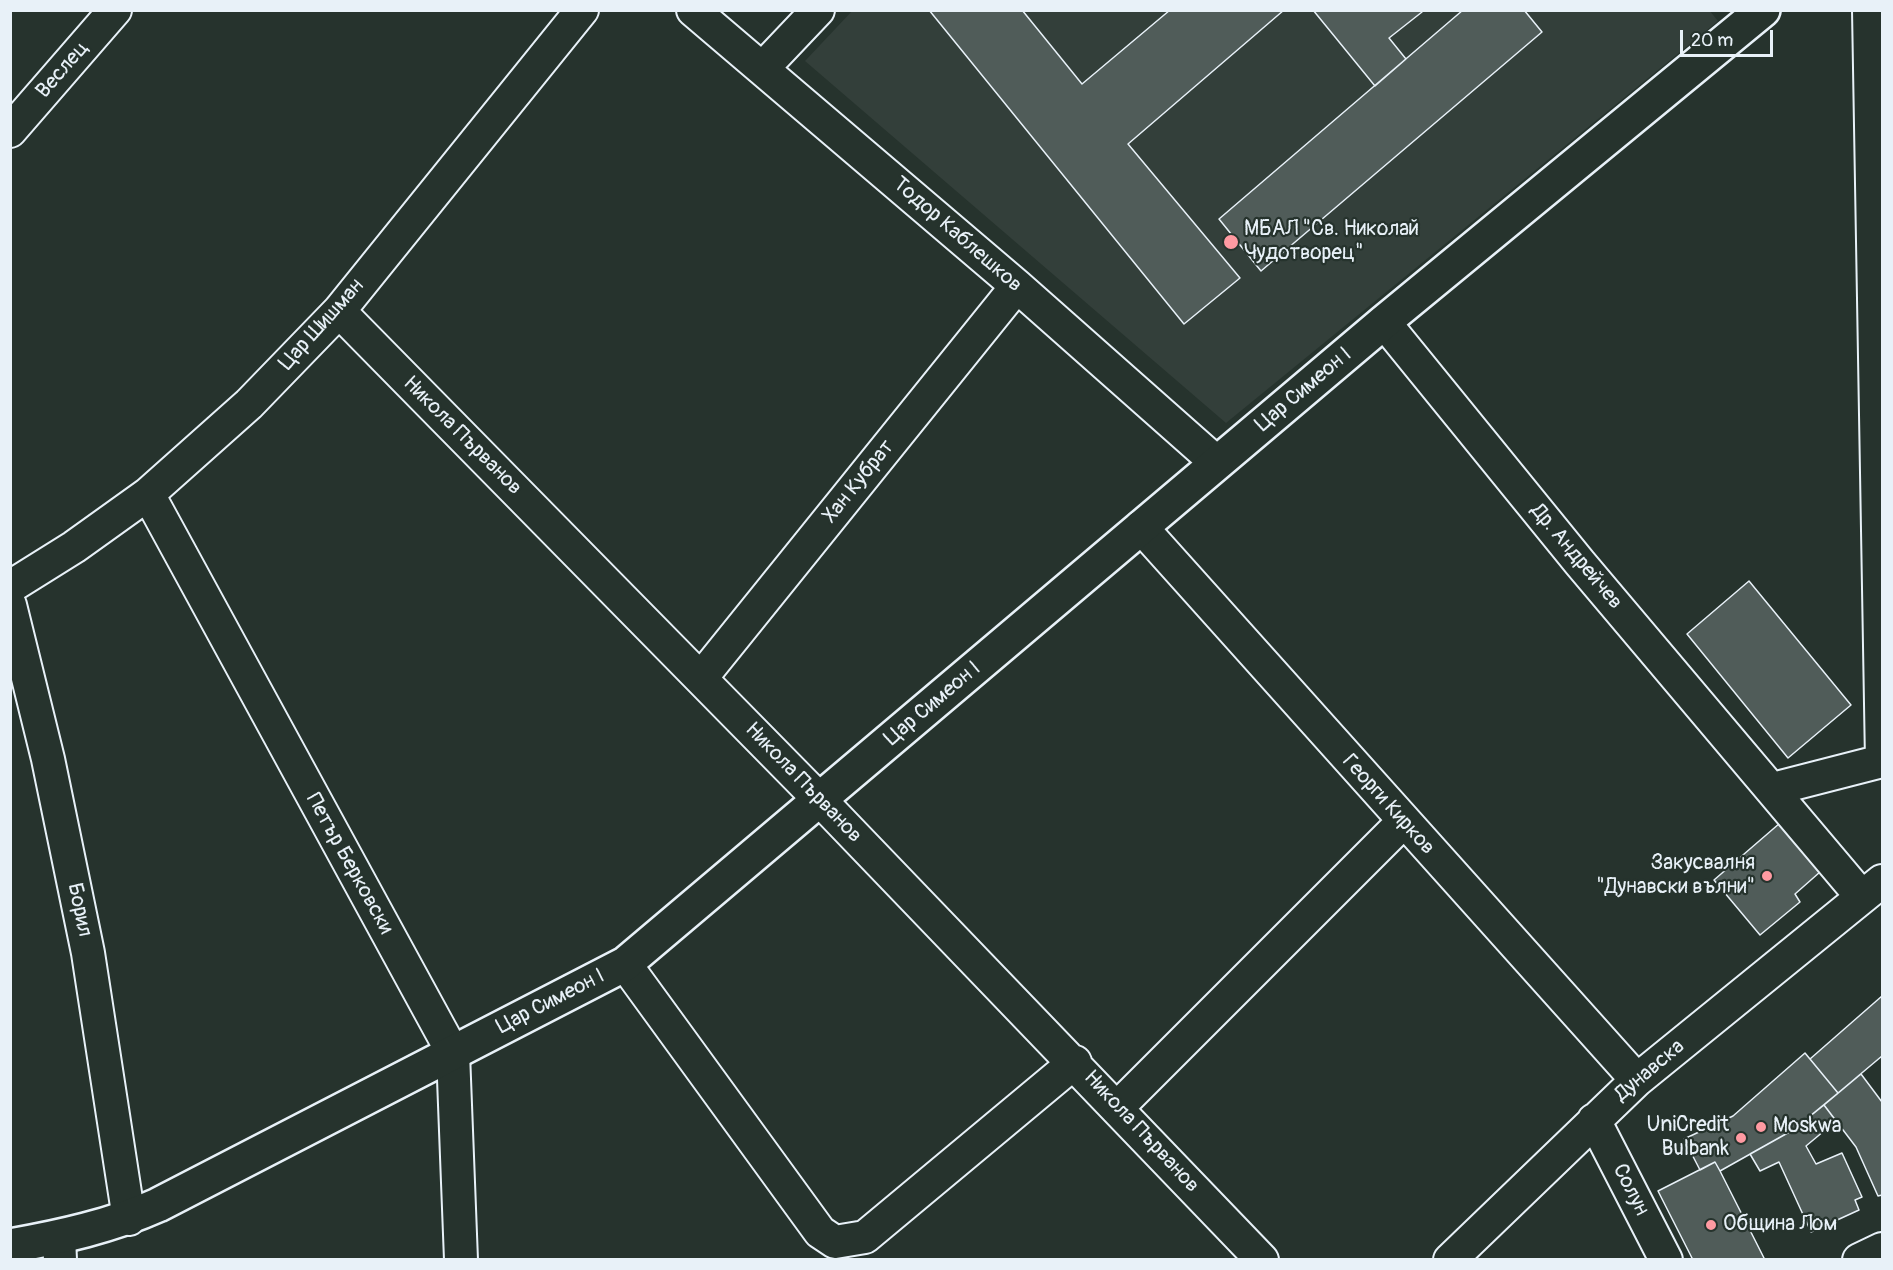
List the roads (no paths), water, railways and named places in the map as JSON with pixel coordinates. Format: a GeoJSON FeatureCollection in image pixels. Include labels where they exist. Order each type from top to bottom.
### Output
{"type":"FeatureCollection","features":[{"type":"Feature","properties":{"kind":"street","name":"Веслец"},"geometry":{"type":"LineString","coordinates":[[10,130],[115,10]]}},
{"type":"Feature","properties":{"kind":"street","name":"Цар Шишман"},"geometry":{"type":"LineString","coordinates":[[10,587],[74,547],[148,494],[249,404],[339,311],[582,10]]}},
{"type":"Feature","properties":{"kind":"street","name":"Тодор Каблешков"},"geometry":{"type":"LineString","coordinates":[[693,10],[1017,286],[1217,463]]}},
{"type":"Feature","properties":{"kind":"street"},"geometry":{"type":"LineString","coordinates":[[763,68],[818,10]]}},
{"type":"Feature","properties":{"kind":"street","name":"Цар Симеон I"},"geometry":{"type":"LineString","coordinates":[[10,1246],[60,1249],[129,1219],[625,964],[1384,322],[1763,10]]}},
{"type":"Feature","properties":{"kind":"street"},"geometry":{"type":"LineString","coordinates":[[1773,789],[1882,763],[1878,390],[1869,10]]}},
{"type":"Feature","properties":{"kind":"street","name":"Хан Кубрат"},"geometry":{"type":"LineString","coordinates":[[701,678],[1017,286]]}},
{"type":"Feature","properties":{"kind":"street","name":"Никола Първанов"},"geometry":{"type":"LineString","coordinates":[[339,311],[820,800],[1075,1062],[1263,1260]]}},
{"type":"Feature","properties":{"kind":"street","name":"Др. Андрейчев"},"geometry":{"type":"LineString","coordinates":[[1384,322],[1580,563],[1773,789]]}},
{"type":"Feature","properties":{"kind":"street","name":"Петър Берковски"},"geometry":{"type":"LineString","coordinates":[[148,494],[453,1053],[461,1260]]}},
{"type":"Feature","properties":{"kind":"street","name":"Георги Кирков"},"geometry":{"type":"LineString","coordinates":[[1141,527],[1636,1080]]}},
{"type":"Feature","properties":{"kind":"street","name":"Борил"},"geometry":{"type":"LineString","coordinates":[[10,605],[48,759],[88,953],[129,1219]]}},
{"type":"Feature","properties":{"kind":"street","name":"Дунавска"},"geometry":{"type":"LineString","coordinates":[[1450,1260],[1636,1080],[1873,889],[1773,789]]}},
{"type":"Feature","properties":{"kind":"street"},"geometry":{"type":"LineString","coordinates":[[1118,1108],[1403,822]]}},
{"type":"Feature","properties":{"kind":"street"},"geometry":{"type":"LineString","coordinates":[[625,964],[820,1232],[835,1242],[865,1238],[1075,1062]]}},
{"type":"Feature","properties":{"kind":"street","name":"Солун"},"geometry":{"type":"LineString","coordinates":[[1594,1120],[1666,1260]]}},
{"type":"Feature","properties":{"kind":"street"},"geometry":{"type":"LineString","coordinates":[[1859,1260],[1882,1249]]}},
{"type":"Feature","properties":{"kind":"place","name":"МБАЛ \"Св. Николай Чудотворец\""},"geometry":{"type":"Point","coordinates":[1231,242]}},
{"type":"Feature","properties":{"kind":"place","name":"Закусвалня \"Дунавски вълни\""},"geometry":{"type":"Point","coordinates":[1767,876]}},
{"type":"Feature","properties":{"kind":"place","name":"Moskwa"},"geometry":{"type":"Point","coordinates":[1761,1127]}},
{"type":"Feature","properties":{"kind":"place","name":"UniCredit Bulbank"},"geometry":{"type":"Point","coordinates":[1741,1138]}},
{"type":"Feature","properties":{"kind":"place","name":"Община Лом"},"geometry":{"type":"Point","coordinates":[1711,1225]}}]}
